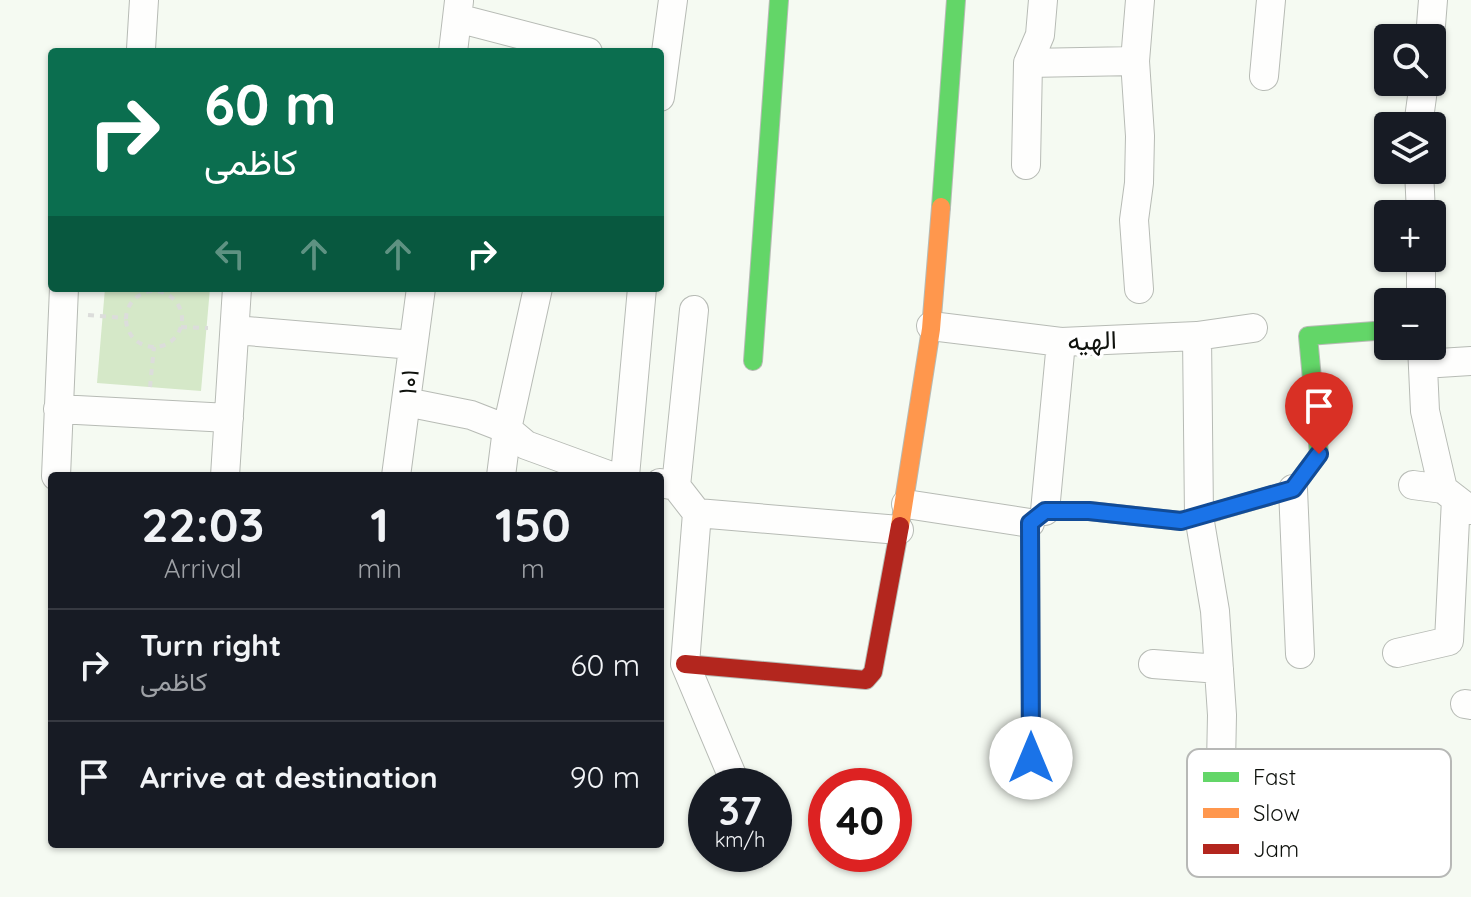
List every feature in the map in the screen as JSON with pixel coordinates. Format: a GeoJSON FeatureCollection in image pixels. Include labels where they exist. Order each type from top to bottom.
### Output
{"type":"FeatureCollection","features":[{"type":"Feature","properties":{"kind":"street"},"geometry":{"type":"LineString","coordinates":[[141,48],[144,0]]}},
{"type":"Feature","properties":{"kind":"street"},"geometry":{"type":"LineString","coordinates":[[664,67],[673,0]]}},
{"type":"Feature","properties":{"kind":"street"},"geometry":{"type":"LineString","coordinates":[[753,361],[779,0]]}},
{"type":"Feature","properties":{"kind":"street"},"geometry":{"type":"LineString","coordinates":[[685,664],[866,680],[873,672],[903,517],[931,326],[947,74],[956,0]]}},
{"type":"Feature","properties":{"kind":"street"},"geometry":{"type":"LineString","coordinates":[[1026,165],[1028,63],[1040,35],[1043,0]]}},
{"type":"Feature","properties":{"kind":"street"},"geometry":{"type":"LineString","coordinates":[[1139,289],[1134,220],[1140,136],[1135,61],[1140,0]]}},
{"type":"Feature","properties":{"kind":"street"},"geometry":{"type":"LineString","coordinates":[[1264,76],[1271,0]]}},
{"type":"Feature","properties":{"kind":"street"},"geometry":{"type":"LineString","coordinates":[[1431,24],[1433,0]]}},
{"type":"Feature","properties":{"kind":"street"},"geometry":{"type":"LineString","coordinates":[[453,48],[458,9],[576,48]]}},
{"type":"Feature","properties":{"kind":"street"},"geometry":{"type":"LineString","coordinates":[[1028,63],[1135,61]]}},
{"type":"Feature","properties":{"kind":"street"},"geometry":{"type":"LineString","coordinates":[[225,472],[237,292]]}},
{"type":"Feature","properties":{"kind":"street","name":"۱۰۱"},"geometry":{"type":"LineString","coordinates":[[397,472],[420,292]]}},
{"type":"Feature","properties":{"kind":"street"},"geometry":{"type":"LineString","coordinates":[[502,472],[507,429],[537,292]]}},
{"type":"Feature","properties":{"kind":"street"},"geometry":{"type":"LineString","coordinates":[[625,472],[642,292]]}},
{"type":"Feature","properties":{"kind":"street"},"geometry":{"type":"LineString","coordinates":[[56,472],[63,301]]}},
{"type":"Feature","properties":{"kind":"street"},"geometry":{"type":"LineString","coordinates":[[694,310],[668,485],[697,513],[1038,517],[1089,511],[1181,521],[1293,489],[1319,454],[1308,336],[1374,331]]}},
{"type":"Feature","properties":{"kind":"street","name":"الهیه"},"geometry":{"type":"LineString","coordinates":[[931,326],[1061,342],[1197,336],[1253,328]]}},
{"type":"Feature","properties":{"kind":"street"},"geometry":{"type":"LineString","coordinates":[[235,330],[413,345]]}},
{"type":"Feature","properties":{"kind":"street"},"geometry":{"type":"LineString","coordinates":[[1197,336],[1199,516],[1215,611],[1221,749]]}},
{"type":"Feature","properties":{"kind":"street"},"geometry":{"type":"LineString","coordinates":[[1031,758],[1038,517],[1061,342]]}},
{"type":"Feature","properties":{"kind":"street"},"geometry":{"type":"LineString","coordinates":[[1446,358],[1471,361]]}},
{"type":"Feature","properties":{"kind":"street"},"geometry":{"type":"LineString","coordinates":[[1397,653],[1449,641],[1457,499],[1425,411],[1423,360]]}},
{"type":"Feature","properties":{"kind":"street"},"geometry":{"type":"LineString","coordinates":[[406,402],[471,415],[507,429],[526,445],[600,472]]}},
{"type":"Feature","properties":{"kind":"street"},"geometry":{"type":"LineString","coordinates":[[58,409],[229,418]]}},
{"type":"Feature","properties":{"kind":"street"},"geometry":{"type":"LineString","coordinates":[[1413,485],[1457,499]]}},
{"type":"Feature","properties":{"kind":"street"},"geometry":{"type":"LineString","coordinates":[[1293,489],[1300,654]]}},
{"type":"Feature","properties":{"kind":"street"},"geometry":{"type":"LineString","coordinates":[[697,513],[685,664],[729,768]]}},
{"type":"Feature","properties":{"kind":"street"},"geometry":{"type":"LineString","coordinates":[[1153,664],[1219,669]]}},
{"type":"Feature","properties":{"kind":"path"},"geometry":{"type":"LineString","coordinates":[[147,292],[137,296],[127,309],[125,318],[130,335],[145,346],[154,347],[171,341],[181,327],[180,309],[164,292]]}},
{"type":"Feature","properties":{"kind":"path"},"geometry":{"type":"LineString","coordinates":[[63,301],[125,318]]}},
{"type":"Feature","properties":{"kind":"path"},"geometry":{"type":"LineString","coordinates":[[148,414],[154,347]]}},
{"type":"Feature","properties":{"kind":"green space"},"geometry":{"type":"Polygon","coordinates":[[[105,292],[210,292],[201,391],[97,383],[105,292]]]}},
{"type":"Feature","properties":{"kind":"traffic: fast"},"geometry":{"type":"LineString","coordinates":[[753,361],[779,0]]}},
{"type":"Feature","properties":{"kind":"traffic: fast"},"geometry":{"type":"LineString","coordinates":[[941,207],[956,0]]}},
{"type":"Feature","properties":{"kind":"traffic: fast"},"geometry":{"type":"LineString","coordinates":[[1217,511],[1293,489],[1319,454],[1308,336],[1374,331]]}},
{"type":"Feature","properties":{"kind":"traffic: slow"},"geometry":{"type":"LineString","coordinates":[[900,526],[931,329],[941,207]]}},
{"type":"Feature","properties":{"kind":"traffic: slow"},"geometry":{"type":"LineString","coordinates":[[1031,758],[1030,523],[1045,511],[1089,511],[1181,521],[1217,511]]}},
{"type":"Feature","properties":{"kind":"traffic: jam"},"geometry":{"type":"LineString","coordinates":[[685,664],[866,680],[873,672],[900,526]]}},
{"type":"Feature","properties":{"kind":"route"},"geometry":{"type":"LineString","coordinates":[[1031,758],[1030,523],[1045,511],[1089,511],[1181,521],[1293,489],[1319,454]]}}]}
